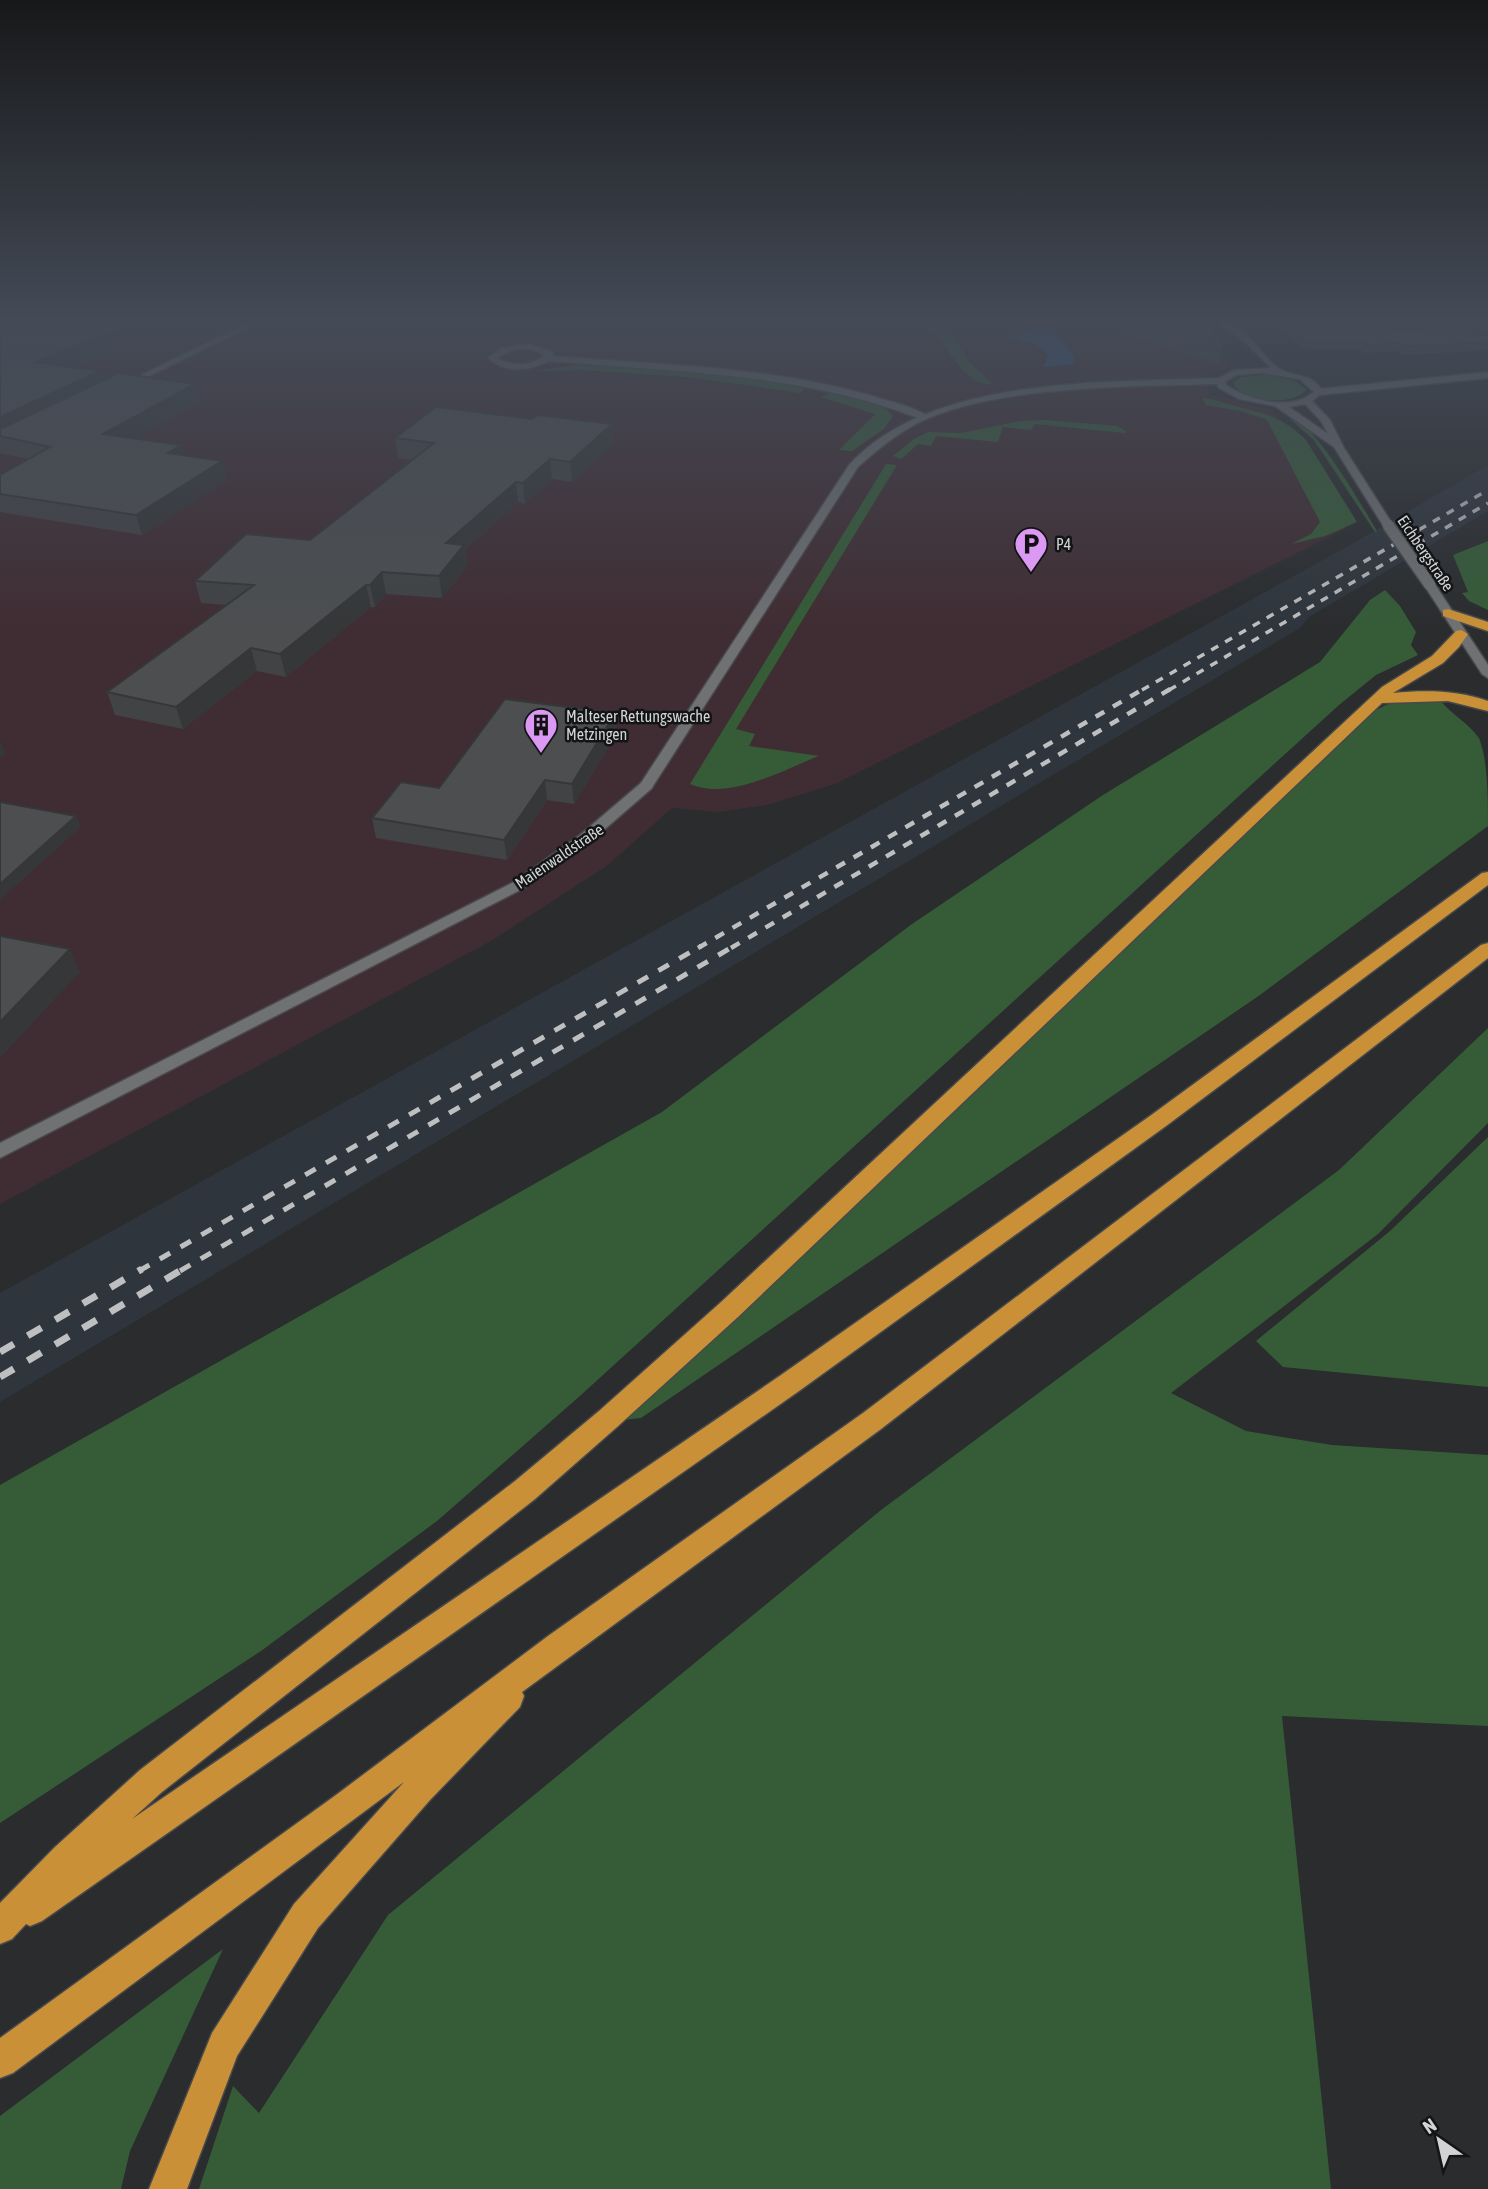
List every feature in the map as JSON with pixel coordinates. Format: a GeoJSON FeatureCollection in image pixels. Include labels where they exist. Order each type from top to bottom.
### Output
{"type":"FeatureCollection","features":[{"type":"Feature","properties":{"kind":"highway"},"geometry":{"type":"LineString","coordinates":[[1448,613],[1488,627]]}},
{"type":"Feature","properties":{"kind":"highway"},"geometry":{"type":"LineString","coordinates":[[0,1929],[66,1858],[150,1781],[474,1530],[617,1410],[729,1310],[1378,699],[1399,681],[1454,648],[1461,634]]}},
{"type":"Feature","properties":{"kind":"highway"},"geometry":{"type":"LineString","coordinates":[[1378,699],[1432,695],[1488,706]]}},
{"type":"Feature","properties":{"kind":"highway"},"geometry":{"type":"LineString","coordinates":[[0,1929],[801,1376],[1158,1121],[1488,877]]}},
{"type":"Feature","properties":{"kind":"highway"},"geometry":{"type":"LineString","coordinates":[[0,2060],[347,1806],[558,1646],[872,1421],[1488,949]]}},
{"type":"Feature","properties":{"kind":"highway"},"geometry":{"type":"LineString","coordinates":[[168,2189],[224,2045],[306,1916],[419,1789],[558,1646]]}},
{"type":"Feature","properties":{"kind":"street","name":"Maienwaldstraße"},"geometry":{"type":"LineString","coordinates":[[0,1151],[519,884],[573,850],[606,824],[646,786],[854,465],[873,445],[911,424]]}},
{"type":"Feature","properties":{"kind":"street","name":"Eichbergstraße"},"geometry":{"type":"LineString","coordinates":[[1309,424],[1339,448]]}},
{"type":"Feature","properties":{"kind":"street","name":"Eichbergstraße"},"geometry":{"type":"LineString","coordinates":[[1327,424],[1339,448],[1388,525],[1488,674]]}},
{"type":"Feature","properties":{"kind":"shaded area"},"geometry":{"type":"Polygon","coordinates":[[[0,424],[1286,424],[1342,506],[1345,529],[835,784],[767,805],[718,812],[672,808],[608,865],[491,941],[0,1204],[0,424]]]}},
{"type":"Feature","properties":{"kind":"shaded area"},"geometry":{"type":"Polygon","coordinates":[[[1488,465],[1488,511],[1309,617],[1300,628],[0,1402],[0,1293],[1350,545],[1488,465]]]}},
{"type":"Feature","properties":{"kind":"green space"},"geometry":{"type":"Polygon","coordinates":[[[865,424],[887,424],[852,451],[839,450],[865,424]]]}},
{"type":"Feature","properties":{"kind":"green space"},"geometry":{"type":"Polygon","coordinates":[[[1005,424],[1035,424],[1031,430],[1003,427],[998,442],[936,436],[931,446],[918,444],[901,459],[893,456],[914,439],[928,432],[961,433],[1005,424]]]}},
{"type":"Feature","properties":{"kind":"green space"},"geometry":{"type":"Polygon","coordinates":[[[1037,424],[1117,426],[1126,431],[1037,424]]]}},
{"type":"Feature","properties":{"kind":"green space"},"geometry":{"type":"Polygon","coordinates":[[[1269,424],[1286,424],[1306,440],[1357,522],[1325,536],[1291,544],[1311,534],[1320,522],[1269,424]]]}},
{"type":"Feature","properties":{"kind":"green space"},"geometry":{"type":"Polygon","coordinates":[[[1296,424],[1301,424],[1324,449],[1377,531],[1375,532],[1314,440],[1296,424]]]}},
{"type":"Feature","properties":{"kind":"green space"},"geometry":{"type":"Polygon","coordinates":[[[886,464],[897,465],[736,729],[755,734],[749,746],[819,756],[756,782],[738,786],[722,789],[690,784],[886,464]]]}},
{"type":"Feature","properties":{"kind":"green space"},"geometry":{"type":"Polygon","coordinates":[[[1488,541],[1488,610],[1469,601],[1462,593],[1468,592],[1453,555],[1488,541]]]}},
{"type":"Feature","properties":{"kind":"green space"},"geometry":{"type":"Polygon","coordinates":[[[1385,590],[1400,606],[1416,632],[1411,645],[1418,655],[1376,675],[1339,705],[581,1395],[437,1521],[261,1651],[0,1823],[0,1485],[662,1112],[912,924],[1103,795],[1320,662],[1370,600],[1385,590]]]}},
{"type":"Feature","properties":{"kind":"green space"},"geometry":{"type":"Polygon","coordinates":[[[1439,699],[1479,738],[1486,769],[1488,826],[1260,995],[641,1418],[623,1420],[1369,715],[1394,702],[1439,699]]]}},
{"type":"Feature","properties":{"kind":"green space"},"geometry":{"type":"Polygon","coordinates":[[[1488,1028],[1488,1123],[1378,1234],[1171,1393],[1246,1431],[1332,1445],[1488,1455],[1488,1726],[1282,1716],[1331,2189],[199,2189],[233,2086],[259,2113],[388,1915],[881,1510],[1339,1170],[1488,1028]]]}},
{"type":"Feature","properties":{"kind":"green space"},"geometry":{"type":"Polygon","coordinates":[[[1488,1137],[1488,1387],[1283,1367],[1256,1341],[1390,1231],[1488,1137]]]}},
{"type":"Feature","properties":{"kind":"green space"},"geometry":{"type":"Polygon","coordinates":[[[223,1949],[130,2151],[121,2189],[0,2189],[0,2116],[223,1949]]]}},
{"type":"Feature","properties":{"kind":"building"},"geometry":{"type":"Polygon","coordinates":[[[10,424],[121,424],[103,434],[181,445],[168,453],[222,461],[136,515],[0,494],[0,475],[50,447],[0,436],[0,429],[10,424]]]}},
{"type":"Feature","properties":{"kind":"building"},"geometry":{"type":"Polygon","coordinates":[[[413,424],[612,424],[570,462],[550,459],[523,483],[516,482],[446,543],[464,545],[439,576],[382,572],[370,585],[366,585],[280,654],[251,648],[176,707],[107,692],[254,585],[195,581],[246,534],[310,540],[434,443],[395,438],[413,424]]]}},
{"type":"Feature","properties":{"kind":"building"},"geometry":{"type":"Polygon","coordinates":[[[505,699],[615,713],[572,784],[545,780],[504,840],[372,818],[401,782],[439,788],[505,699]]]}},
{"type":"Feature","properties":{"kind":"building"},"geometry":{"type":"Polygon","coordinates":[[[0,802],[76,816],[0,884],[0,802]]]}},
{"type":"Feature","properties":{"kind":"building"},"geometry":{"type":"Polygon","coordinates":[[[0,936],[70,949],[0,1022],[0,936]]]}},
{"type":"Feature","properties":{"kind":"railway"},"geometry":{"type":"LineString","coordinates":[[1142,690],[1488,490]]}},
{"type":"Feature","properties":{"kind":"railway"},"geometry":{"type":"LineString","coordinates":[[1169,690],[1488,503]]}},
{"type":"Feature","properties":{"kind":"railway"},"geometry":{"type":"LineString","coordinates":[[698,948],[1145,688]]}},
{"type":"Feature","properties":{"kind":"railway"},"geometry":{"type":"LineString","coordinates":[[731,948],[1172,688]]}},
{"type":"Feature","properties":{"kind":"railway"},"geometry":{"type":"LineString","coordinates":[[139,1271],[701,946]]}},
{"type":"Feature","properties":{"kind":"railway"},"geometry":{"type":"LineString","coordinates":[[180,1271],[734,946]]}},
{"type":"Feature","properties":{"kind":"railway"},"geometry":{"type":"LineString","coordinates":[[0,1352],[142,1269]]}},
{"type":"Feature","properties":{"kind":"railway"},"geometry":{"type":"LineString","coordinates":[[0,1377],[183,1269]]}},
{"type":"Feature","properties":{"kind":"place","name":"P4"},"geometry":{"type":"Point","coordinates":[1031,574]}},
{"type":"Feature","properties":{"kind":"place","name":"Malteser Rettungswache Metzingen"},"geometry":{"type":"Point","coordinates":[541,755]}}]}
